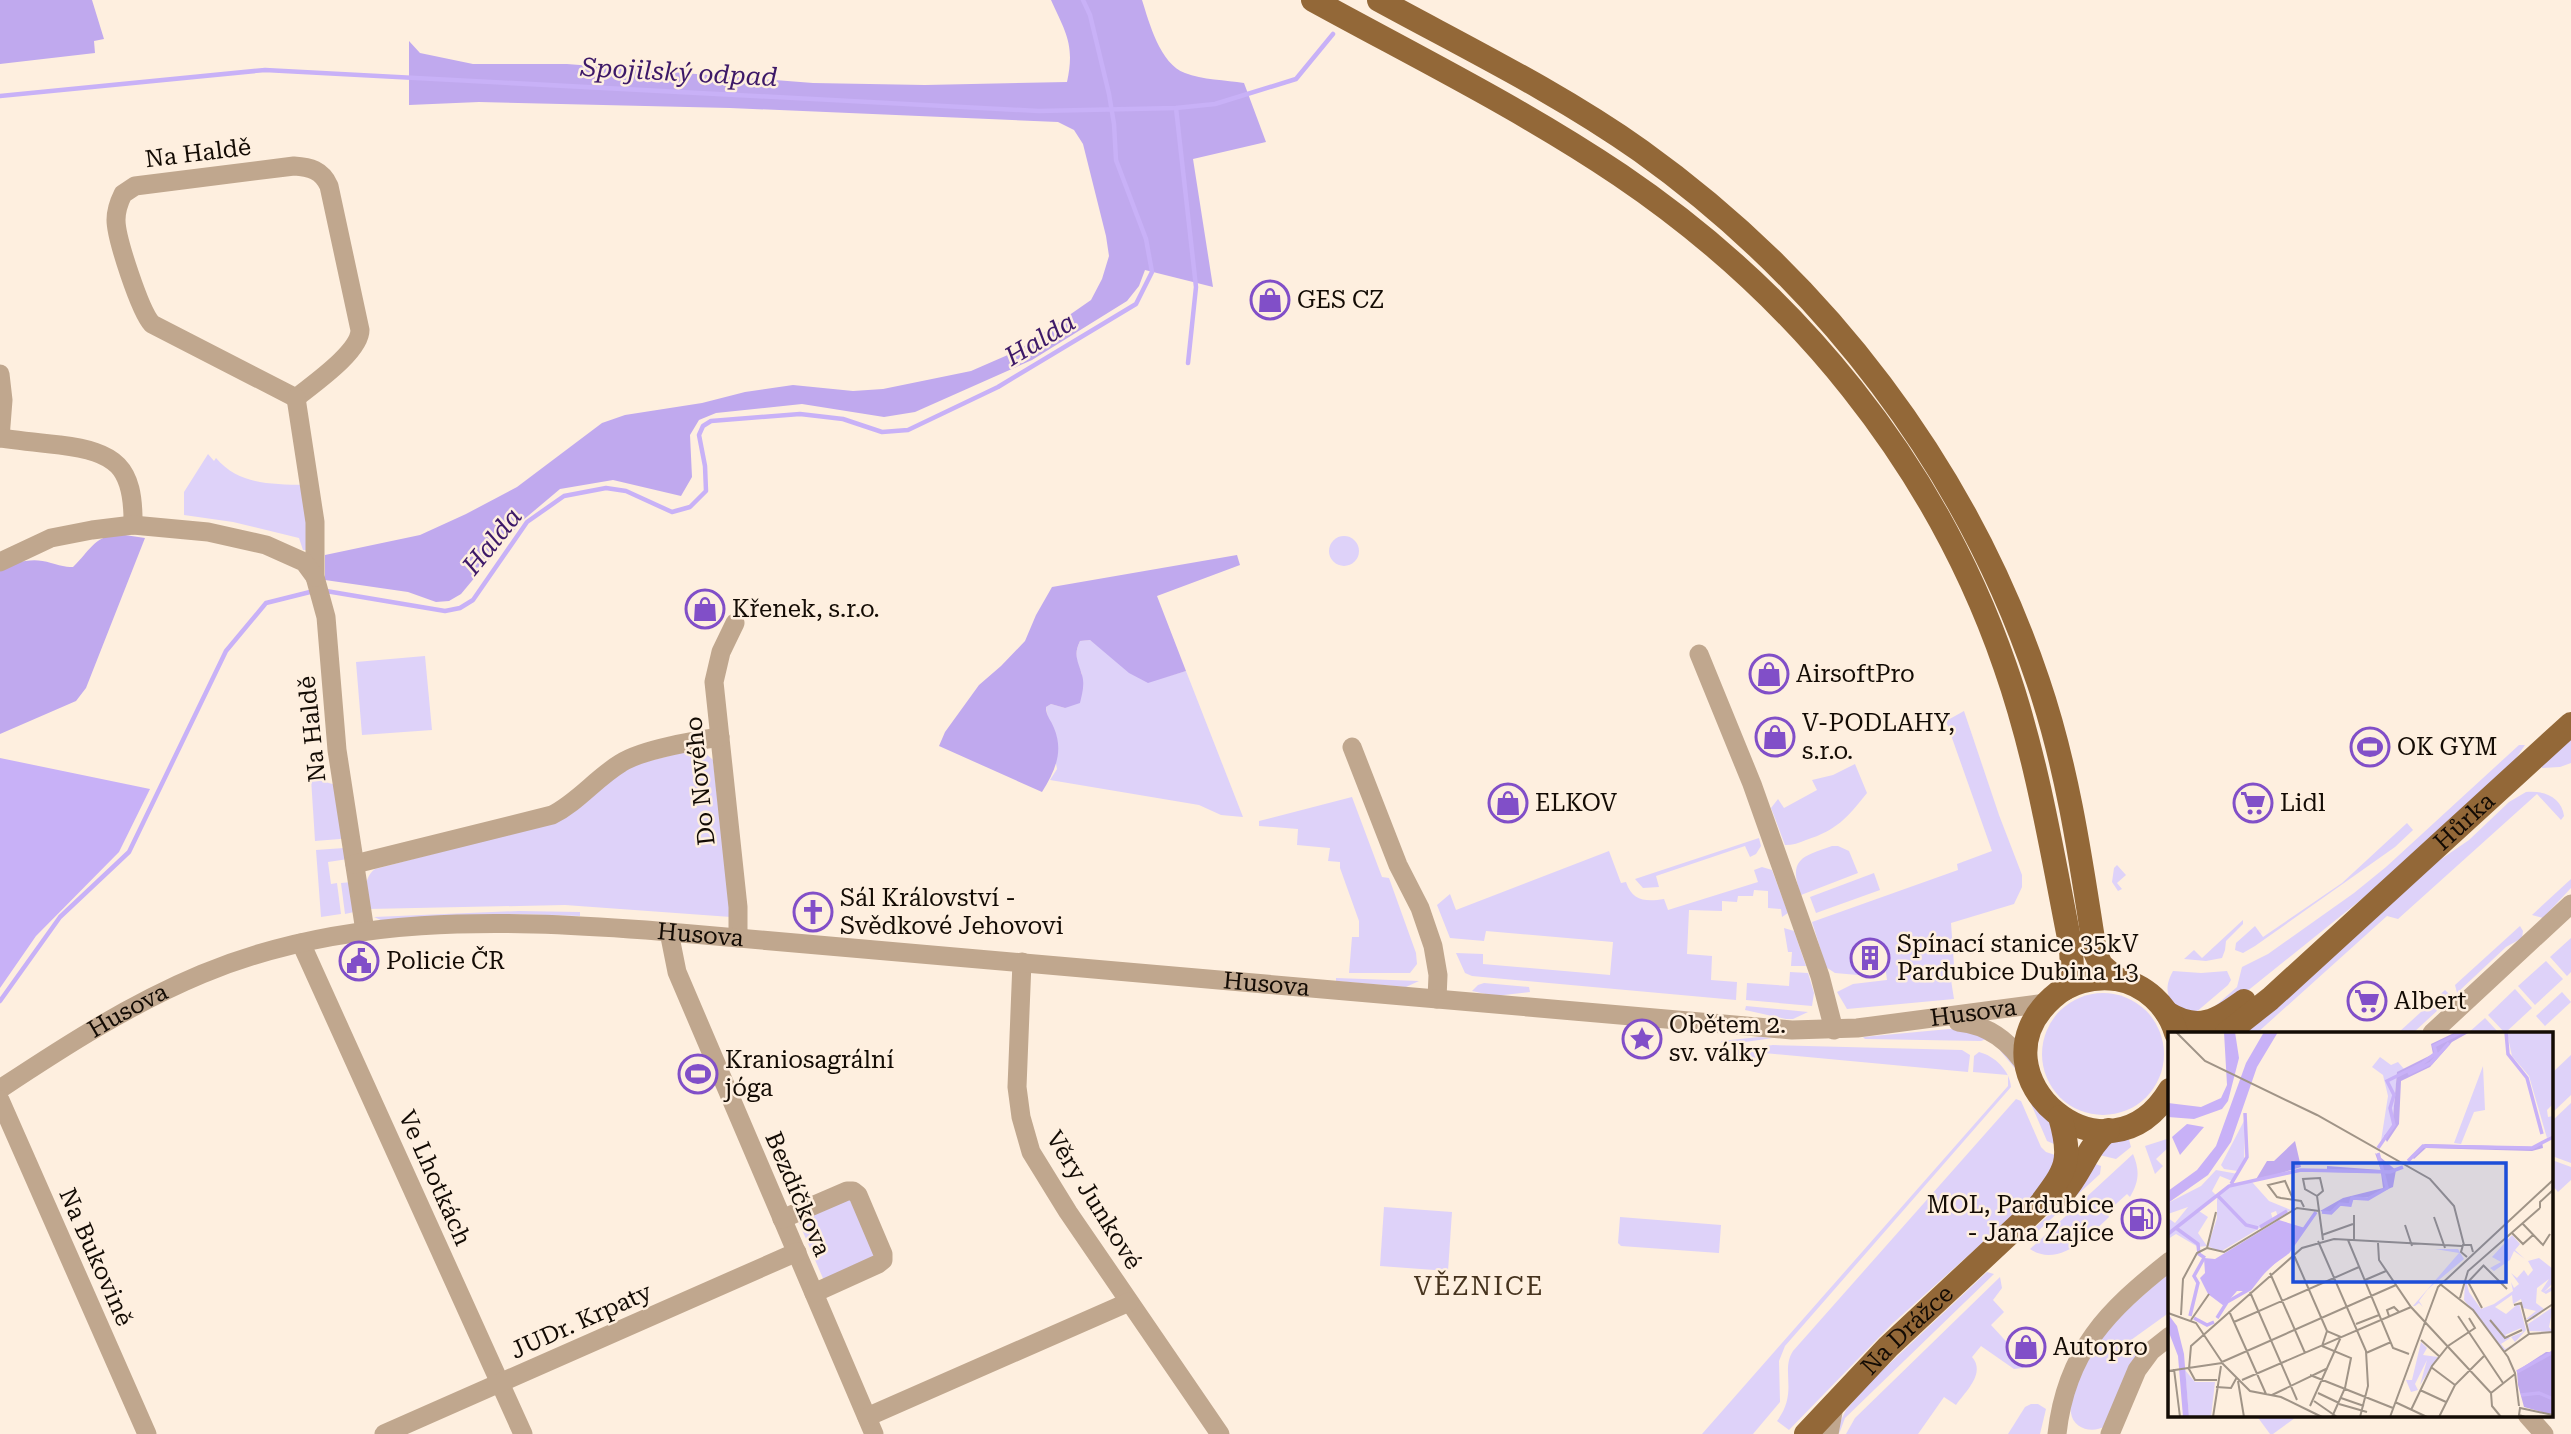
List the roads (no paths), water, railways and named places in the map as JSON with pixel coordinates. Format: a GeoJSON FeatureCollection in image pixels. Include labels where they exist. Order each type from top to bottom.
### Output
{"type":"FeatureCollection","features":[{"type":"Feature","properties":{"kind":"main road"},"geometry":{"type":"LineString","coordinates":[[1312,0],[1530,119],[1653,198],[1698,232],[1759,286],[1821,351],[1875,418],[1921,486],[1961,558],[2009,678],[2039,787],[2071,948],[2072,969],[2055,996]]}},
{"type":"Feature","properties":{"kind":"main road"},"geometry":{"type":"LineString","coordinates":[[1379,0],[1592,119],[1675,176],[1742,232],[1797,285],[1889,395],[1961,506],[1998,579],[2022,636],[2039,683],[2065,777],[2095,952],[2101,965],[2117,979]]}},
{"type":"Feature","properties":{"kind":"main road","name":"Hůrka"},"geometry":{"type":"LineString","coordinates":[[2228,1032],[2270,999],[2571,724]]}},
{"type":"Feature","properties":{"kind":"main road","name":"Hůrka"},"geometry":{"type":"LineString","coordinates":[[2172,1023],[2181,1020],[2198,1024],[2215,1020],[2357,918]]}},
{"type":"Feature","properties":{"kind":"main road","name":"Husova"},"geometry":{"type":"LineString","coordinates":[[2168,1093],[2159,1106],[2131,1125],[2108,1130],[2083,1128],[2060,1117],[2041,1099],[2029,1072],[2026,1054],[2035,1018],[2055,996],[2095,978],[2117,979],[2148,992],[2172,1023]]}},
{"type":"Feature","properties":{"kind":"main road","name":"Na Drážce"},"geometry":{"type":"LineString","coordinates":[[1806,1434],[1888,1347],[2039,1206],[2064,1168],[2067,1144],[2060,1117]]}},
{"type":"Feature","properties":{"kind":"main road","name":"Na Drážce"},"geometry":{"type":"LineString","coordinates":[[2015,1230],[2070,1186],[2096,1140],[2108,1130]]}},
{"type":"Feature","properties":{"kind":"street","name":"Na Haldě"},"geometry":{"type":"LineString","coordinates":[[294,166],[317,170],[326,179],[356,306],[360,336],[354,348],[296,398],[148,320],[142,310],[117,226],[119,203],[126,190],[142,185],[294,166]]}},
{"type":"Feature","properties":{"kind":"street"},"geometry":{"type":"LineString","coordinates":[[0,374],[3,400],[0,438],[91,450],[110,458],[118,464],[127,481],[132,499],[133,525]]}},
{"type":"Feature","properties":{"kind":"street","name":"Na Haldě"},"geometry":{"type":"LineString","coordinates":[[296,398],[315,522],[315,577],[324,608],[337,750],[365,930]]}},
{"type":"Feature","properties":{"kind":"street"},"geometry":{"type":"LineString","coordinates":[[0,562],[51,538],[133,525],[208,532],[266,545],[304,562],[315,577]]}},
{"type":"Feature","properties":{"kind":"street","name":"Do Nového"},"geometry":{"type":"LineString","coordinates":[[735,623],[714,673],[738,907],[738,937]]}},
{"type":"Feature","properties":{"kind":"street"},"geometry":{"type":"LineString","coordinates":[[1699,654],[1756,796],[1820,976],[1834,1030]]}},
{"type":"Feature","properties":{"kind":"street"},"geometry":{"type":"LineString","coordinates":[[355,864],[552,815],[567,807],[628,759],[720,737]]}},
{"type":"Feature","properties":{"kind":"street"},"geometry":{"type":"LineString","coordinates":[[1352,747],[1398,865],[1420,908],[1433,946],[1438,975],[1437,999]]}},
{"type":"Feature","properties":{"kind":"street"},"geometry":{"type":"LineString","coordinates":[[2433,1032],[2571,904]]}},
{"type":"Feature","properties":{"kind":"street","name":"Husova"},"geometry":{"type":"LineString","coordinates":[[0,1089],[74,1041],[148,999],[205,973],[301,943],[365,930],[453,923],[564,924],[738,937],[1737,1025],[1834,1030],[1901,1023],[2055,996]]}},
{"type":"Feature","properties":{"kind":"street","name":"Bezdíčkova"},"geometry":{"type":"LineString","coordinates":[[669,932],[677,972],[870,1425]]}},
{"type":"Feature","properties":{"kind":"street","name":"Ve Lhotkách"},"geometry":{"type":"LineString","coordinates":[[301,943],[523,1434]]}},
{"type":"Feature","properties":{"kind":"street","name":"Věry Junkové"},"geometry":{"type":"LineString","coordinates":[[1022,962],[1017,1087],[1026,1139],[1038,1166],[1220,1434]]}},
{"type":"Feature","properties":{"kind":"street","name":"Husova"},"geometry":{"type":"LineString","coordinates":[[1901,1023],[1955,1022],[1983,1027],[2008,1043],[2029,1072]]}},
{"type":"Feature","properties":{"kind":"street","name":"Na Bukovině"},"geometry":{"type":"LineString","coordinates":[[0,1100],[147,1434]]}},
{"type":"Feature","properties":{"kind":"street"},"geometry":{"type":"LineString","coordinates":[[782,1219],[847,1191],[858,1195],[883,1254],[883,1260],[814,1293]]}},
{"type":"Feature","properties":{"kind":"street","name":"JUDr. Krpaty"},"geometry":{"type":"LineString","coordinates":[[384,1434],[797,1252]]}},
{"type":"Feature","properties":{"kind":"street"},"geometry":{"type":"LineString","coordinates":[[2062,1433],[2070,1379],[2085,1346],[2114,1308],[2168,1263]]}},
{"type":"Feature","properties":{"kind":"street"},"geometry":{"type":"LineString","coordinates":[[870,1425],[1129,1302]]}},
{"type":"Feature","properties":{"kind":"street"},"geometry":{"type":"LineString","coordinates":[[2110,1434],[2137,1370],[2151,1351],[2168,1338]]}},
{"type":"Feature","properties":{"kind":"street"},"geometry":{"type":"LineString","coordinates":[[1829,1434],[1835,1401]]}},
{"type":"Feature","properties":{"kind":"street"},"geometry":{"type":"LineString","coordinates":[[2528,1416],[2544,1434]]}},
{"type":"Feature","properties":{"kind":"waterway","name":"Halda"},"geometry":{"type":"LineString","coordinates":[[326,591],[445,611],[460,608],[473,600],[527,522],[564,496],[606,488],[626,491],[672,512],[690,507],[706,491],[705,466],[699,435],[703,426],[711,421],[800,414],[843,419],[882,432],[908,430],[998,387],[1136,304],[1152,272],[1146,239],[1116,160],[1109,94],[1090,15],[1083,0]]}},
{"type":"Feature","properties":{"kind":"waterway","name":"Spojilský odpad"},"geometry":{"type":"LineString","coordinates":[[0,96],[265,70],[1039,111],[1176,108],[1215,104],[1296,79],[1333,34]]}},
{"type":"Feature","properties":{"kind":"waterway"},"geometry":{"type":"LineString","coordinates":[[1176,108],[1196,287],[1188,363]]}},
{"type":"Feature","properties":{"kind":"waterway","name":"Halda"},"geometry":{"type":"LineString","coordinates":[[0,1001],[60,917],[129,852],[226,651],[266,603],[314,591]]}},
{"type":"Feature","properties":{"kind":"place","name":"GES CZ"},"geometry":{"type":"Point","coordinates":[1270,300]}},
{"type":"Feature","properties":{"kind":"place","name":"Křenek, s.r.o."},"geometry":{"type":"Point","coordinates":[705,609]}},
{"type":"Feature","properties":{"kind":"place","name":"AirsoftPro"},"geometry":{"type":"Point","coordinates":[1769,674]}},
{"type":"Feature","properties":{"kind":"place","name":"V-PODLAHY, s.r.o."},"geometry":{"type":"Point","coordinates":[1775,737]}},
{"type":"Feature","properties":{"kind":"place","name":"OK GYM"},"geometry":{"type":"Point","coordinates":[2370,747]}},
{"type":"Feature","properties":{"kind":"place","name":"ELKOV"},"geometry":{"type":"Point","coordinates":[1508,803]}},
{"type":"Feature","properties":{"kind":"place","name":"Lidl"},"geometry":{"type":"Point","coordinates":[2253,803]}},
{"type":"Feature","properties":{"kind":"place","name":"Sál Království - Svědkové Jehovovi"},"geometry":{"type":"Point","coordinates":[813,912]}},
{"type":"Feature","properties":{"kind":"place","name":"Spínací stanice 35kV Pardubice Dubina 13"},"geometry":{"type":"Point","coordinates":[1870,958]}},
{"type":"Feature","properties":{"kind":"place","name":"Policie ČR"},"geometry":{"type":"Point","coordinates":[359,961]}},
{"type":"Feature","properties":{"kind":"place","name":"Albert"},"geometry":{"type":"Point","coordinates":[2367,1001]}},
{"type":"Feature","properties":{"kind":"place","name":"Obětem 2. sv. války"},"geometry":{"type":"Point","coordinates":[1642,1039]}},
{"type":"Feature","properties":{"kind":"place","name":"Kraniosagrální jóga"},"geometry":{"type":"Point","coordinates":[698,1074]}},
{"type":"Feature","properties":{"kind":"place","name":"MOL, Pardubice - Jana Zajíce"},"geometry":{"type":"Point","coordinates":[2141,1219]}},
{"type":"Feature","properties":{"kind":"place","name":"Autopro"},"geometry":{"type":"Point","coordinates":[2026,1347]}},
{"type":"Feature","properties":{"kind":"district","name":"VĚZNICE"},"geometry":{"type":"Point","coordinates":[1479,1286]}}]}
